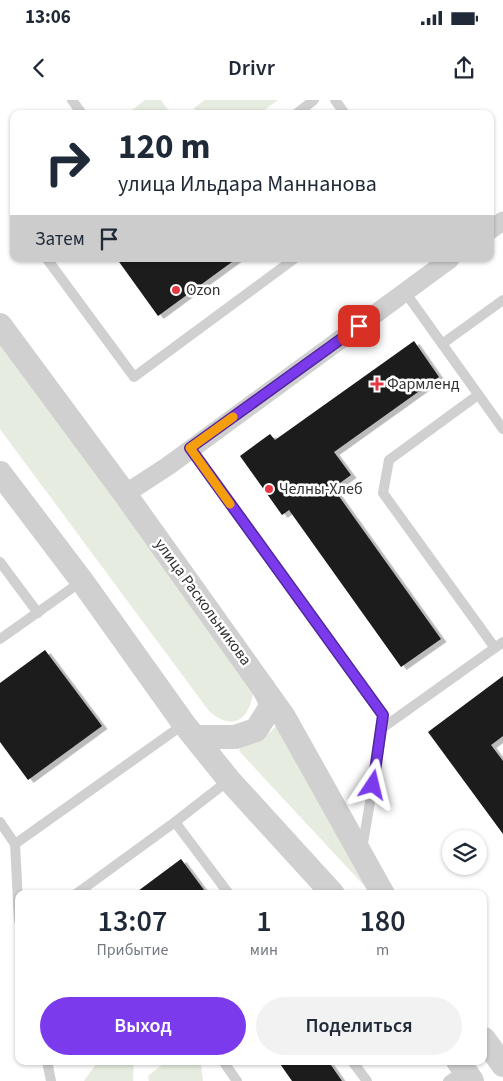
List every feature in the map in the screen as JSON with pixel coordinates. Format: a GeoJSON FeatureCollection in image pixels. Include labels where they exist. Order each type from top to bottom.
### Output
{"type":"FeatureCollection","features":[{"type":"Feature","properties":{"kind":"street"},"geometry":{"type":"LineString","coordinates":[[125,494],[168,466],[446,262]]}},
{"type":"Feature","properties":{"kind":"street","name":"улица Раскольникова"},"geometry":{"type":"LineString","coordinates":[[0,325],[125,494],[284,717],[381,890]]}},
{"type":"Feature","properties":{"kind":"street"},"geometry":{"type":"LineString","coordinates":[[0,473],[82,581],[189,731],[229,780],[329,890]]}},
{"type":"Feature","properties":{"kind":"street"},"geometry":{"type":"LineString","coordinates":[[189,731],[235,737],[256,730],[272,705],[256,676]]}},
{"type":"Feature","properties":{"kind":"street"},"geometry":{"type":"LineString","coordinates":[[487,1035],[503,1043]]}},
{"type":"Feature","properties":{"kind":"street"},"geometry":{"type":"LineString","coordinates":[[487,1043],[503,1065]]}},
{"type":"Feature","properties":{"kind":"lane"},"geometry":{"type":"LineString","coordinates":[[301,110],[314,100]]}},
{"type":"Feature","properties":{"kind":"lane"},"geometry":{"type":"LineString","coordinates":[[49,262],[134,377],[290,262]]}},
{"type":"Feature","properties":{"kind":"lane"},"geometry":{"type":"LineString","coordinates":[[405,292],[503,429]]}},
{"type":"Feature","properties":{"kind":"lane"},"geometry":{"type":"LineString","coordinates":[[442,344],[503,300]]}},
{"type":"Feature","properties":{"kind":"lane"},"geometry":{"type":"LineString","coordinates":[[381,729],[499,645],[383,493],[389,460],[478,395]]}},
{"type":"Feature","properties":{"kind":"lane"},"geometry":{"type":"LineString","coordinates":[[190,448],[383,715],[361,855]]}},
{"type":"Feature","properties":{"kind":"lane"},"geometry":{"type":"LineString","coordinates":[[0,562],[38,613]]}},
{"type":"Feature","properties":{"kind":"lane"},"geometry":{"type":"LineString","coordinates":[[0,639],[82,581]]}},
{"type":"Feature","properties":{"kind":"lane"},"geometry":{"type":"LineString","coordinates":[[15,844],[189,731]]}},
{"type":"Feature","properties":{"kind":"lane"},"geometry":{"type":"LineString","coordinates":[[82,890],[229,780]]}},
{"type":"Feature","properties":{"kind":"lane"},"geometry":{"type":"LineString","coordinates":[[0,822],[15,844],[17,890]]}},
{"type":"Feature","properties":{"kind":"lane"},"geometry":{"type":"LineString","coordinates":[[175,822],[226,890]]}},
{"type":"Feature","properties":{"kind":"lane"},"geometry":{"type":"LineString","coordinates":[[48,1065],[51,1081]]}},
{"type":"Feature","properties":{"kind":"lane"},"geometry":{"type":"LineString","coordinates":[[226,1065],[237,1081]]}},
{"type":"Feature","properties":{"kind":"lane"},"geometry":{"type":"LineString","coordinates":[[355,1065],[367,1081]]}},
{"type":"Feature","properties":{"kind":"shaded area"},"geometry":{"type":"Polygon","coordinates":[[[145,100],[161,100],[168,110],[132,110],[145,100]]]}},
{"type":"Feature","properties":{"kind":"shaded area"},"geometry":{"type":"Polygon","coordinates":[[[205,100],[278,100],[264,110],[195,110],[194,108],[205,100]]]}},
{"type":"Feature","properties":{"kind":"shaded area"},"geometry":{"type":"Polygon","coordinates":[[[0,330],[254,687],[249,707],[240,719],[227,721],[218,718],[209,711],[0,429],[0,330]]]}},
{"type":"Feature","properties":{"kind":"shaded area"},"geometry":{"type":"Polygon","coordinates":[[[282,721],[370,890],[239,751],[241,745],[261,739],[282,721]]]}},
{"type":"Feature","properties":{"kind":"shaded area"},"geometry":{"type":"Polygon","coordinates":[[[95,1065],[134,1065],[133,1081],[84,1081],[95,1065]]]}},
{"type":"Feature","properties":{"kind":"shaded area"},"geometry":{"type":"Polygon","coordinates":[[[162,1065],[201,1065],[203,1081],[149,1081],[148,1076],[162,1065]]]}},
{"type":"Feature","properties":{"kind":"building"},"geometry":{"type":"Polygon","coordinates":[[[119,262],[232,262],[158,316],[119,262]]]}},
{"type":"Feature","properties":{"kind":"building"},"geometry":{"type":"Polygon","coordinates":[[[414,341],[439,377],[334,452],[351,475],[333,488],[441,639],[401,667],[289,510],[282,515],[240,456],[270,434],[275,440],[414,341]]]}},
{"type":"Feature","properties":{"kind":"building"},"geometry":{"type":"Polygon","coordinates":[[[45,650],[102,726],[28,780],[0,742],[0,683],[45,650]]]}},
{"type":"Feature","properties":{"kind":"building"},"geometry":{"type":"Polygon","coordinates":[[[503,676],[503,736],[491,745],[503,761],[503,834],[428,732],[503,676]]]}},
{"type":"Feature","properties":{"kind":"building"},"geometry":{"type":"Polygon","coordinates":[[[181,859],[204,890],[139,890],[181,859]]]}},
{"type":"Feature","properties":{"kind":"building"},"geometry":{"type":"Polygon","coordinates":[[[281,1065],[331,1065],[342,1081],[292,1081],[281,1065]]]}},
{"type":"Feature","properties":{"kind":"slow traffic"},"geometry":{"type":"LineString","coordinates":[[230,504],[190,448],[233,417]]}},
{"type":"Feature","properties":{"kind":"place","name":"Ozon"},"geometry":{"type":"Point","coordinates":[176,290]}},
{"type":"Feature","properties":{"kind":"place","name":"Фармленд"},"geometry":{"type":"Point","coordinates":[377,384]}},
{"type":"Feature","properties":{"kind":"place","name":"Челны-Хлеб"},"geometry":{"type":"Point","coordinates":[269,489]}},
{"type":"Feature","properties":{"kind":"route"},"geometry":{"type":"LineString","coordinates":[[359,326],[190,448],[383,715],[373,785]]}}]}
